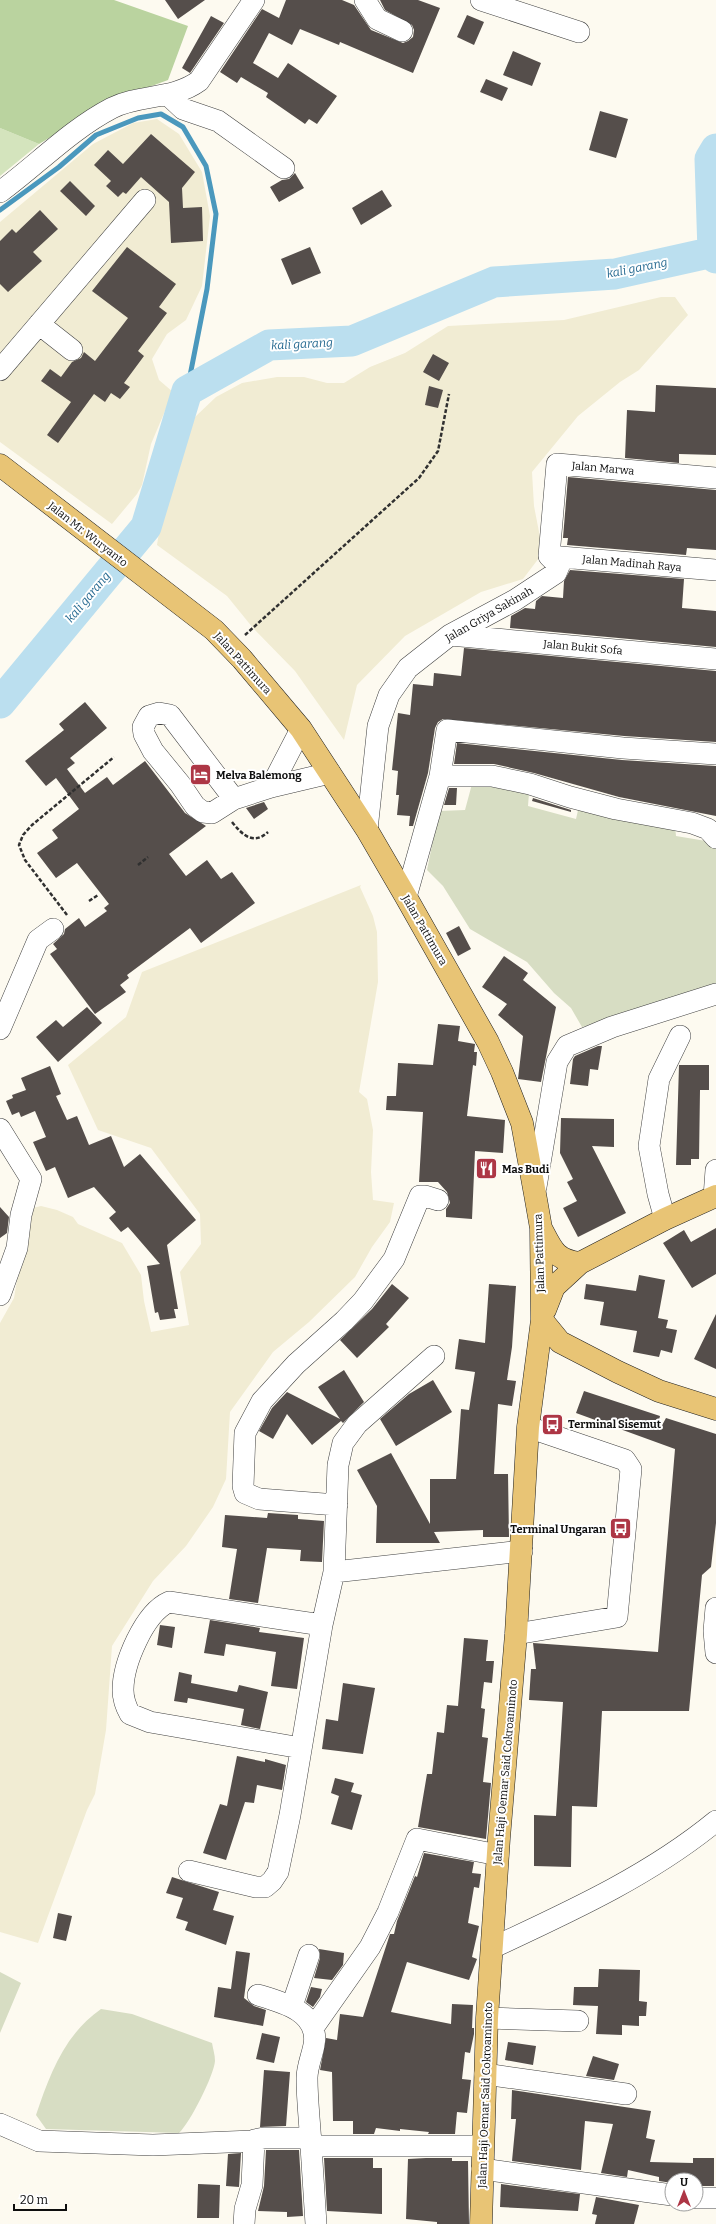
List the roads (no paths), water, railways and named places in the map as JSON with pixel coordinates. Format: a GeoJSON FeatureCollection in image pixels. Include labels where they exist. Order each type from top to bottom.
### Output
{"type":"FeatureCollection","features":[{"type":"Feature","properties":{"kind":"main road","name":"Jalan Mr. Wuryanto"},"geometry":{"type":"LineString","coordinates":[[0,466],[176,602]]}},
{"type":"Feature","properties":{"kind":"main road","name":"Jalan Pattimura"},"geometry":{"type":"LineString","coordinates":[[176,602],[214,630],[232,648],[300,729],[367,830],[488,1042],[502,1072],[522,1123],[541,1228],[542,1320]]}},
{"type":"Feature","properties":{"kind":"main road"},"geometry":{"type":"LineString","coordinates":[[715,1197],[665,1219],[580,1263],[554,1287],[542,1320],[560,1342],[604,1365],[659,1390],[716,1409]]}},
{"type":"Feature","properties":{"kind":"main road"},"geometry":{"type":"LineString","coordinates":[[541,1228],[554,1252],[566,1262],[580,1263]]}},
{"type":"Feature","properties":{"kind":"main road","name":"Jalan Haji Oemar Said Cokroaminoto"},"geometry":{"type":"LineString","coordinates":[[481,2224],[482,2146],[487,2018],[522,1551],[528,1427],[542,1320]]}},
{"type":"Feature","properties":{"kind":"street"},"geometry":{"type":"LineString","coordinates":[[0,192],[72,132],[113,108],[131,100],[168,95],[192,87],[203,77],[254,0]]}},
{"type":"Feature","properties":{"kind":"street"},"geometry":{"type":"LineString","coordinates":[[365,0],[377,19],[402,31]]}},
{"type":"Feature","properties":{"kind":"street"},"geometry":{"type":"LineString","coordinates":[[481,0],[579,32]]}},
{"type":"Feature","properties":{"kind":"street"},"geometry":{"type":"LineString","coordinates":[[168,95],[183,109],[218,121],[284,168]]}},
{"type":"Feature","properties":{"kind":"street"},"geometry":{"type":"LineString","coordinates":[[0,370],[145,200]]}},
{"type":"Feature","properties":{"kind":"street"},"geometry":{"type":"LineString","coordinates":[[40,324],[72,350]]}},
{"type":"Feature","properties":{"kind":"street","name":"Jalan Marwa"},"geometry":{"type":"LineString","coordinates":[[549,556],[557,464],[716,478]]}},
{"type":"Feature","properties":{"kind":"street","name":"Jalan Madinah Raya"},"geometry":{"type":"LineString","coordinates":[[549,556],[716,570]]}},
{"type":"Feature","properties":{"kind":"street","name":"Jalan Griya Sakinah"},"geometry":{"type":"LineString","coordinates":[[367,830],[378,726],[389,695],[408,668],[450,635],[514,600],[549,578],[559,566],[549,556]]}},
{"type":"Feature","properties":{"kind":"street","name":"Jalan Bukit Sofa"},"geometry":{"type":"LineString","coordinates":[[450,635],[716,658]]}},
{"type":"Feature","properties":{"kind":"street"},"geometry":{"type":"LineString","coordinates":[[228,803],[170,715],[159,713],[149,716],[143,727],[144,734],[153,750],[195,806],[203,812],[212,813],[228,803],[271,787],[330,773]]}},
{"type":"Feature","properties":{"kind":"street"},"geometry":{"type":"LineString","coordinates":[[271,787],[300,729]]}},
{"type":"Feature","properties":{"kind":"street"},"geometry":{"type":"LineString","coordinates":[[406,897],[440,776],[447,730],[623,748],[716,754]]}},
{"type":"Feature","properties":{"kind":"street"},"geometry":{"type":"LineString","coordinates":[[440,776],[492,776],[530,784],[570,797],[616,809],[692,823],[708,829],[716,838]]}},
{"type":"Feature","properties":{"kind":"street"},"geometry":{"type":"LineString","coordinates":[[0,1029],[38,940],[61,923]]}},
{"type":"Feature","properties":{"kind":"street"},"geometry":{"type":"LineString","coordinates":[[535,1194],[544,1131],[557,1062],[567,1046],[612,1027],[716,994]]}},
{"type":"Feature","properties":{"kind":"street"},"geometry":{"type":"LineString","coordinates":[[665,1219],[658,1194],[649,1146],[659,1079],[680,1036]]}},
{"type":"Feature","properties":{"kind":"street"},"geometry":{"type":"LineString","coordinates":[[0,1129],[31,1179],[21,1215],[17,1248],[0,1295]]}},
{"type":"Feature","properties":{"kind":"street"},"geometry":{"type":"LineString","coordinates":[[715,1197],[716,1170]]}},
{"type":"Feature","properties":{"kind":"street"},"geometry":{"type":"LineString","coordinates":[[337,1505],[259,1499],[245,1493],[243,1486],[244,1433],[258,1407],[267,1395],[296,1364],[344,1321],[363,1301],[394,1259],[420,1196],[438,1200]]}},
{"type":"Feature","properties":{"kind":"street"},"geometry":{"type":"LineString","coordinates":[[189,1871],[256,1887],[265,1886],[272,1881],[278,1872],[322,1626],[334,1572],[340,1455],[348,1434],[434,1356]]}},
{"type":"Feature","properties":{"kind":"street"},"geometry":{"type":"LineString","coordinates":[[516,1634],[617,1617],[631,1469],[625,1460],[528,1427]]}},
{"type":"Feature","properties":{"kind":"street"},"geometry":{"type":"LineString","coordinates":[[334,1572],[522,1551]]}},
{"type":"Feature","properties":{"kind":"street"},"geometry":{"type":"LineString","coordinates":[[301,1748],[139,1719],[130,1714],[125,1705],[124,1684],[127,1665],[134,1646],[151,1617],[161,1606],[169,1602],[322,1626]]}},
{"type":"Feature","properties":{"kind":"street"},"geometry":{"type":"LineString","coordinates":[[716,1608],[716,1653]]}},
{"type":"Feature","properties":{"kind":"street"},"geometry":{"type":"LineString","coordinates":[[492,1948],[624,1882],[685,1846],[716,1821]]}},
{"type":"Feature","properties":{"kind":"street"},"geometry":{"type":"LineString","coordinates":[[313,2028],[370,1947],[388,1912],[417,1839],[498,1856]]}},
{"type":"Feature","properties":{"kind":"street"},"geometry":{"type":"LineString","coordinates":[[292,2006],[309,1955]]}},
{"type":"Feature","properties":{"kind":"street"},"geometry":{"type":"LineString","coordinates":[[258,1996],[292,2006],[300,2012],[313,2028],[315,2034],[307,2077],[316,2224]]}},
{"type":"Feature","properties":{"kind":"street"},"geometry":{"type":"LineString","coordinates":[[487,2018],[578,2021]]}},
{"type":"Feature","properties":{"kind":"street"},"geometry":{"type":"LineString","coordinates":[[485,2074],[626,2094]]}},
{"type":"Feature","properties":{"kind":"street"},"geometry":{"type":"LineString","coordinates":[[0,2124],[39,2141],[153,2145],[253,2141],[264,2138],[311,2142],[482,2146]]}},
{"type":"Feature","properties":{"kind":"street"},"geometry":{"type":"LineString","coordinates":[[244,2224],[245,2209],[252,2185],[253,2141]]}},
{"type":"Feature","properties":{"kind":"street"},"geometry":{"type":"LineString","coordinates":[[482,2169],[664,2194]]}},
{"type":"Feature","properties":{"kind":"street"},"geometry":{"type":"LineString","coordinates":[[704,2198],[716,2198]]}},
{"type":"Feature","properties":{"kind":"waterway"},"geometry":{"type":"LineString","coordinates":[[0,210],[59,167],[96,135],[138,118],[161,114],[183,127],[206,166],[216,214],[207,289],[187,391]]}},
{"type":"Feature","properties":{"kind":"waterway"},"geometry":{"type":"LineString","coordinates":[[716,149],[710,159],[713,252],[716,258]]}},
{"type":"Feature","properties":{"kind":"waterway","name":"kali garang"},"geometry":{"type":"LineString","coordinates":[[0,703],[146,527],[187,391],[269,345],[352,341],[494,282],[615,274],[713,252]]}},
{"type":"Feature","properties":{"kind":"place","name":"Melva Balemong"},"geometry":{"type":"Point","coordinates":[201,775]}},
{"type":"Feature","properties":{"kind":"place","name":"Mas Budi"},"geometry":{"type":"Point","coordinates":[486,1169]}},
{"type":"Feature","properties":{"kind":"place","name":"Terminal Sisemut"},"geometry":{"type":"Point","coordinates":[552,1424]}},
{"type":"Feature","properties":{"kind":"place","name":"Terminal Ungaran"},"geometry":{"type":"Point","coordinates":[621,1529]}}]}
